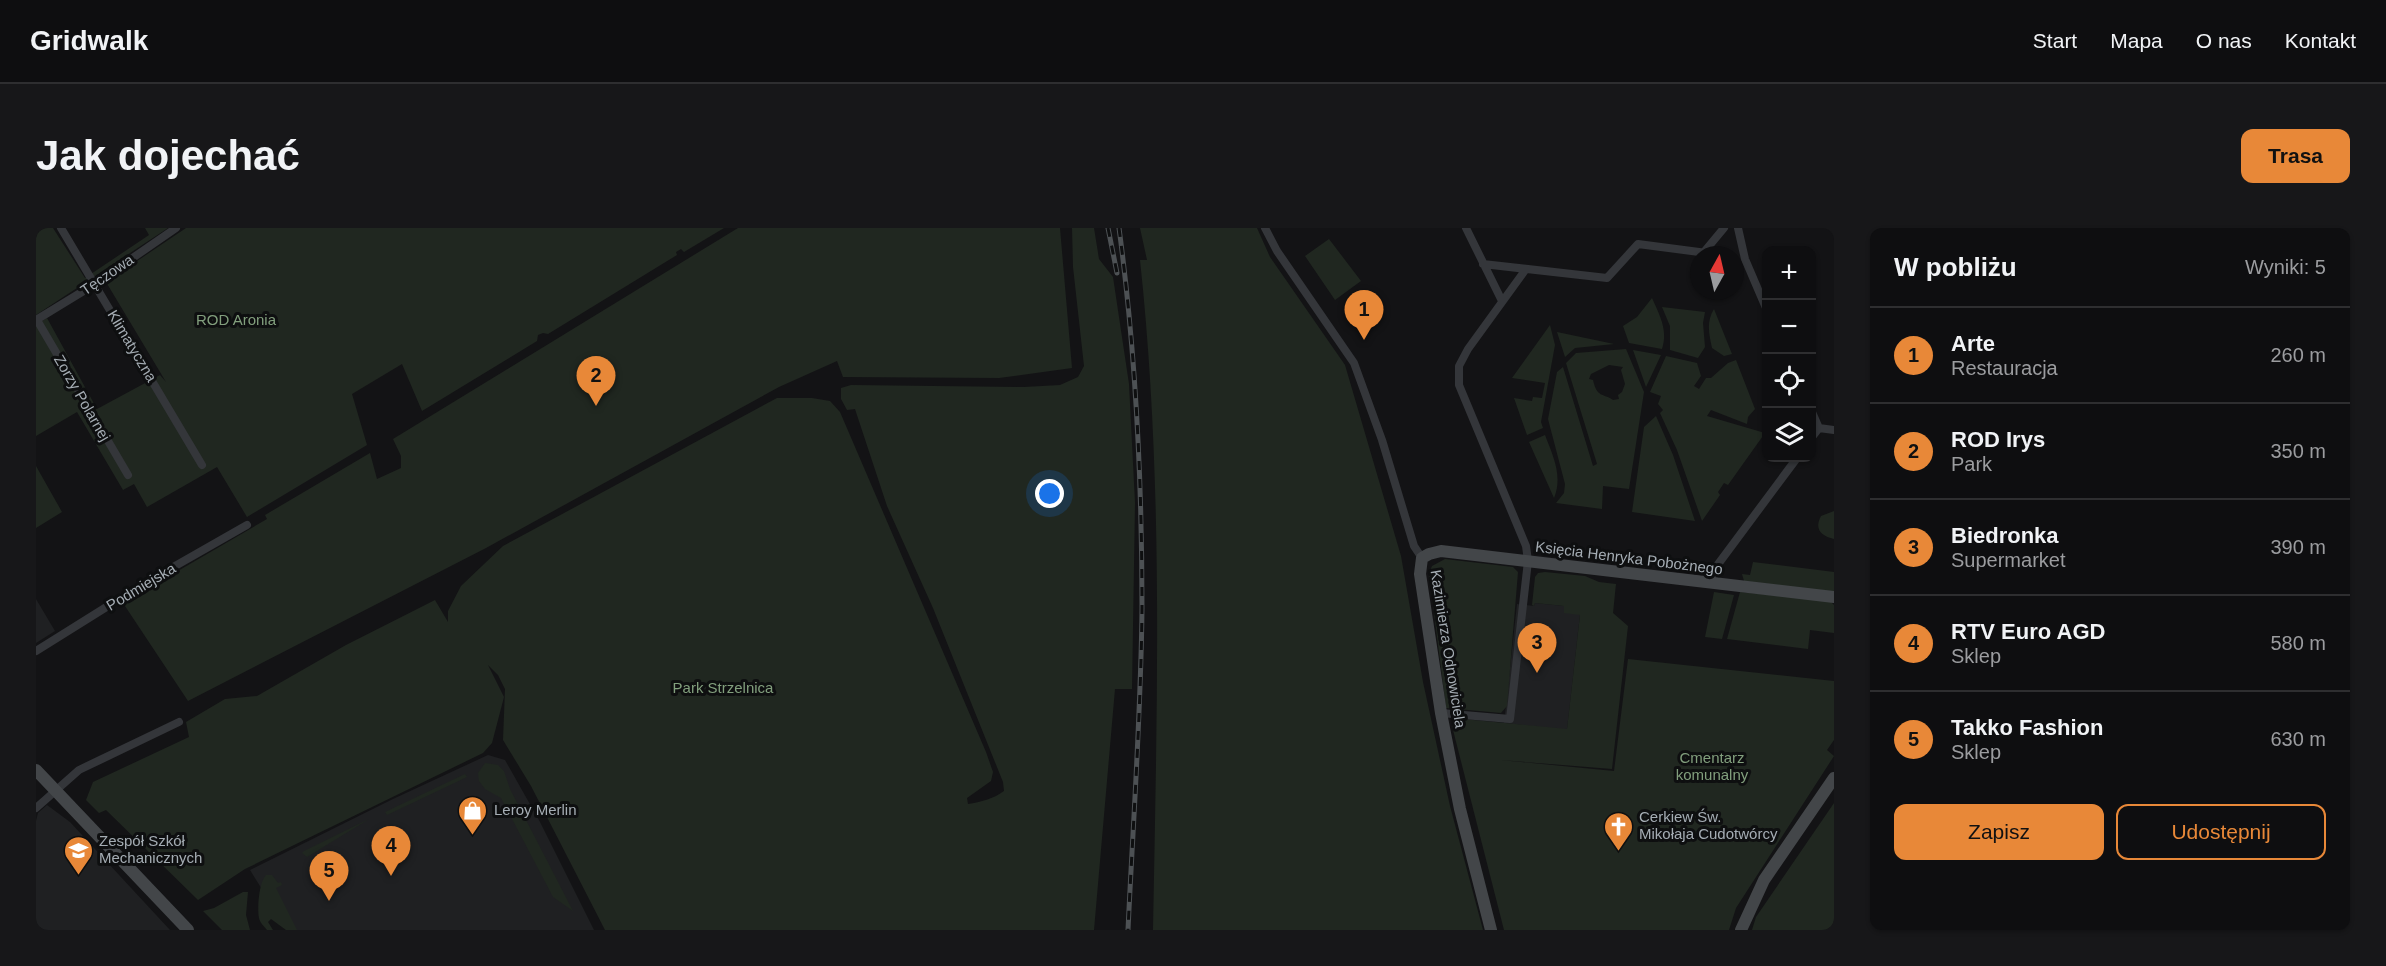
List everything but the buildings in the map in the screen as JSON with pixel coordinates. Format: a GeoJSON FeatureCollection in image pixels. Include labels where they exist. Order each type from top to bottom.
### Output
{"type":"FeatureCollection","features":[{"type":"Feature","properties":{"kind":"street","name":"Klimatyczna"},"geometry":{"type":"LineString","coordinates":[[61,228],[202,465]]}},
{"type":"Feature","properties":{"kind":"street","name":"Tęczowa"},"geometry":{"type":"LineString","coordinates":[[36,320],[95,284],[176,228]]}},
{"type":"Feature","properties":{"kind":"street","name":"Kazimierza Odnowiciela"},"geometry":{"type":"LineString","coordinates":[[1265,228],[1277,251],[1354,363],[1370,401],[1414,546],[1422,558],[1420,574],[1442,713],[1460,809],[1491,930]]}},
{"type":"Feature","properties":{"kind":"street"},"geometry":{"type":"LineString","coordinates":[[1466,228],[1502,301]]}},
{"type":"Feature","properties":{"kind":"street"},"geometry":{"type":"LineString","coordinates":[[1709,246],[1724,228]]}},
{"type":"Feature","properties":{"kind":"street"},"geometry":{"type":"LineString","coordinates":[[1738,228],[1745,259],[1763,300]]}},
{"type":"Feature","properties":{"kind":"street"},"geometry":{"type":"LineString","coordinates":[[1483,264],[1607,278],[1638,244],[1690,250]]}},
{"type":"Feature","properties":{"kind":"street"},"geometry":{"type":"LineString","coordinates":[[1442,713],[1510,719],[1528,561],[1526,546],[1459,385],[1459,366],[1468,349],[1526,269]]}},
{"type":"Feature","properties":{"kind":"street","name":"Zorzy Polarnej"},"geometry":{"type":"LineString","coordinates":[[36,320],[128,475]]}},
{"type":"Feature","properties":{"kind":"street"},"geometry":{"type":"LineString","coordinates":[[1816,421],[1819,428]]}},
{"type":"Feature","properties":{"kind":"street"},"geometry":{"type":"LineString","coordinates":[[1819,428],[1834,430]]}},
{"type":"Feature","properties":{"kind":"street"},"geometry":{"type":"LineString","coordinates":[[1816,432],[1819,428]]}},
{"type":"Feature","properties":{"kind":"street"},"geometry":{"type":"LineString","coordinates":[[1711,583],[1713,571],[1794,462]]}},
{"type":"Feature","properties":{"kind":"street","name":"Podmiejska"},"geometry":{"type":"LineString","coordinates":[[36,651],[140,586],[247,525]]}},
{"type":"Feature","properties":{"kind":"street","name":"Księcia Henryka Pobożnego"},"geometry":{"type":"LineString","coordinates":[[1422,558],[1441,551],[1834,597]]}},
{"type":"Feature","properties":{"kind":"street"},"geometry":{"type":"LineString","coordinates":[[36,808],[79,770],[179,722]]}},
{"type":"Feature","properties":{"kind":"street"},"geometry":{"type":"LineString","coordinates":[[36,770],[188,930]]}},
{"type":"Feature","properties":{"kind":"street"},"geometry":{"type":"LineString","coordinates":[[1742,930],[1764,880],[1834,778]]}},
{"type":"Feature","properties":{"kind":"shaded area"},"geometry":{"type":"Polygon","coordinates":[[[36,599],[55,631],[36,643],[36,599]]]}},
{"type":"Feature","properties":{"kind":"shaded area"},"geometry":{"type":"Polygon","coordinates":[[[1535,603],[1565,606],[1580,615],[1567,730],[1504,723],[1517,604],[1534,606],[1535,603]]]}},
{"type":"Feature","properties":{"kind":"shaded area"},"geometry":{"type":"Polygon","coordinates":[[[488,755],[505,760],[540,822],[594,930],[293,930],[273,907],[250,870],[393,799],[488,755]]]}},
{"type":"Feature","properties":{"kind":"shaded area","name":"Zespół Szkół Mechanicznych"},"geometry":{"type":"Polygon","coordinates":[[[47,805],[70,822],[170,930],[36,930],[36,821],[38,813],[47,805]]]}},
{"type":"Feature","properties":{"kind":"green space"},"geometry":{"type":"Polygon","coordinates":[[[36,228],[53,228],[85,278],[149,235],[145,228],[168,228],[36,315],[36,228]]]}},
{"type":"Feature","properties":{"kind":"green space","name":"ROD Aronia"},"geometry":{"type":"Polygon","coordinates":[[[186,228],[724,228],[684,252],[681,249],[676,252],[677,255],[548,334],[538,335],[537,341],[422,411],[402,364],[352,394],[367,445],[247,517],[217,467],[147,507],[134,484],[123,490],[77,412],[36,436],[36,325],[47,318],[97,409],[160,375],[166,382],[106,282],[186,228]]]}},
{"type":"Feature","properties":{"kind":"green space"},"geometry":{"type":"Polygon","coordinates":[[[738,228],[1060,228],[1072,368],[999,378],[843,377],[837,361],[779,387],[486,548],[188,701],[123,603],[267,519],[265,515],[370,453],[377,479],[401,468],[401,456],[393,439],[738,228]]]}},
{"type":"Feature","properties":{"kind":"green space","name":"Park Strzelnica"},"geometry":{"type":"Polygon","coordinates":[[[1072,228],[1094,228],[1099,259],[1113,277],[1129,384],[1135,503],[1132,689],[1115,689],[1094,930],[605,930],[531,786],[503,740],[505,689],[498,675],[488,665],[504,697],[492,743],[483,753],[245,869],[198,900],[106,810],[99,813],[86,800],[93,782],[189,737],[186,722],[225,699],[257,696],[346,645],[435,600],[448,622],[448,611],[461,586],[503,546],[777,398],[812,398],[830,401],[840,412],[993,772],[991,781],[967,798],[968,804],[987,800],[1000,794],[1004,791],[1003,782],[933,608],[887,506],[855,409],[847,410],[841,399],[841,388],[851,385],[1024,387],[1060,385],[1078,377],[1084,366],[1073,267],[1072,228]]]}},
{"type":"Feature","properties":{"kind":"green space"},"geometry":{"type":"Polygon","coordinates":[[[1140,228],[1257,228],[1270,257],[1345,365],[1401,556],[1423,682],[1450,806],[1483,930],[1153,930],[1157,678],[1156,511],[1148,344],[1140,260],[1147,260],[1140,228]]]}},
{"type":"Feature","properties":{"kind":"green space"},"geometry":{"type":"Polygon","coordinates":[[[1329,239],[1361,281],[1335,300],[1305,256],[1329,239]]]}},
{"type":"Feature","properties":{"kind":"green space"},"geometry":{"type":"Polygon","coordinates":[[[1652,298],[1664,329],[1662,349],[1629,343],[1623,326],[1637,317],[1652,298]]]}},
{"type":"Feature","properties":{"kind":"green space"},"geometry":{"type":"Polygon","coordinates":[[[1662,307],[1705,312],[1703,323],[1705,347],[1698,358],[1670,350],[1670,326],[1662,307]]]}},
{"type":"Feature","properties":{"kind":"green space"},"geometry":{"type":"Polygon","coordinates":[[[1714,309],[1732,354],[1724,356],[1712,348],[1709,323],[1714,309]]]}},
{"type":"Feature","properties":{"kind":"green space"},"geometry":{"type":"Polygon","coordinates":[[[1550,325],[1555,345],[1541,422],[1543,428],[1527,435],[1514,398],[1532,401],[1533,397],[1542,398],[1545,383],[1512,378],[1550,325]]]}},
{"type":"Feature","properties":{"kind":"green space"},"geometry":{"type":"Polygon","coordinates":[[[1557,332],[1614,344],[1575,348],[1565,357],[1557,332]]]}},
{"type":"Feature","properties":{"kind":"green space"},"geometry":{"type":"Polygon","coordinates":[[[1626,349],[1644,392],[1629,489],[1603,486],[1602,509],[1556,503],[1564,493],[1565,484],[1548,419],[1557,372],[1563,367],[1593,466],[1597,464],[1566,363],[1576,353],[1626,349]],[[1609,365],[1591,374],[1589,379],[1593,380],[1596,390],[1601,394],[1613,400],[1619,399],[1618,395],[1625,384],[1621,370],[1623,367],[1609,365]]]}},
{"type":"Feature","properties":{"kind":"green space"},"geometry":{"type":"Polygon","coordinates":[[[1633,350],[1661,355],[1646,387],[1633,350]]]}},
{"type":"Feature","properties":{"kind":"green space"},"geometry":{"type":"Polygon","coordinates":[[[1666,356],[1697,363],[1701,376],[1694,386],[1699,389],[1706,378],[1711,378],[1728,363],[1736,360],[1755,409],[1748,417],[1747,424],[1711,410],[1707,416],[1762,432],[1762,437],[1728,485],[1724,483],[1718,492],[1720,495],[1702,521],[1677,450],[1660,413],[1663,410],[1658,404],[1661,396],[1650,392],[1666,356]]]}},
{"type":"Feature","properties":{"kind":"green space"},"geometry":{"type":"Polygon","coordinates":[[[1656,416],[1673,455],[1695,521],[1632,512],[1644,427],[1656,416]]]}},
{"type":"Feature","properties":{"kind":"green space"},"geometry":{"type":"Polygon","coordinates":[[[1545,435],[1554,458],[1557,474],[1557,490],[1554,498],[1529,442],[1545,435]]]}},
{"type":"Feature","properties":{"kind":"green space"},"geometry":{"type":"Polygon","coordinates":[[[36,466],[62,512],[36,528],[36,466]]]}},
{"type":"Feature","properties":{"kind":"green space"},"geometry":{"type":"Polygon","coordinates":[[[1834,511],[1834,539],[1822,534],[1818,525],[1821,516],[1834,511]]]}},
{"type":"Feature","properties":{"kind":"green space"},"geometry":{"type":"Polygon","coordinates":[[[1445,559],[1513,567],[1518,572],[1507,706],[1501,713],[1446,708],[1429,573],[1432,566],[1445,559]]]}},
{"type":"Feature","properties":{"kind":"green space"},"geometry":{"type":"Polygon","coordinates":[[[1753,562],[1834,572],[1834,592],[1744,581],[1742,574],[1750,575],[1753,562]]]}},
{"type":"Feature","properties":{"kind":"green space","name":"Cmentarz komunalny"},"geometry":{"type":"Polygon","coordinates":[[[1538,573],[1585,576],[1599,582],[1616,584],[1613,613],[1628,626],[1612,769],[1500,760],[1614,771],[1628,659],[1834,681],[1834,740],[1827,750],[1834,756],[1736,908],[1729,930],[1504,930],[1452,726],[1453,722],[1463,719],[1567,729],[1580,615],[1564,613],[1564,606],[1535,603],[1534,606],[1532,605],[1535,577],[1538,573]]]}},
{"type":"Feature","properties":{"kind":"green space"},"geometry":{"type":"Polygon","coordinates":[[[1714,592],[1734,595],[1722,639],[1705,637],[1714,592]]]}},
{"type":"Feature","properties":{"kind":"green space"},"geometry":{"type":"Polygon","coordinates":[[[1740,592],[1830,601],[1834,605],[1834,633],[1810,630],[1808,649],[1727,639],[1740,592]]]}},
{"type":"Feature","properties":{"kind":"green space"},"geometry":{"type":"Polygon","coordinates":[[[485,763],[498,765],[504,771],[510,789],[573,911],[553,897],[501,798],[485,789],[479,781],[478,773],[485,763]]]}},
{"type":"Feature","properties":{"kind":"green space"},"geometry":{"type":"Polygon","coordinates":[[[465,774],[467,777],[387,815],[385,812],[465,774]]]}},
{"type":"Feature","properties":{"kind":"green space"},"geometry":{"type":"Polygon","coordinates":[[[1834,803],[1834,930],[1752,930],[1756,917],[1834,803]]]}},
{"type":"Feature","properties":{"kind":"green space"},"geometry":{"type":"Polygon","coordinates":[[[369,819],[307,857],[302,853],[304,851],[369,819]]]}},
{"type":"Feature","properties":{"kind":"green space"},"geometry":{"type":"Polygon","coordinates":[[[266,875],[272,875],[278,883],[281,882],[282,885],[276,888],[297,930],[286,930],[271,919],[268,922],[273,930],[267,930],[260,921],[259,895],[266,875]]]}},
{"type":"Feature","properties":{"kind":"green space"},"geometry":{"type":"Polygon","coordinates":[[[243,892],[248,892],[246,915],[250,930],[222,930],[203,911],[214,908],[243,892]]]}},
{"type":"Feature","properties":{"kind":"railway"},"geometry":{"type":"LineString","coordinates":[[1108,228],[1117,273]]}},
{"type":"Feature","properties":{"kind":"railway"},"geometry":{"type":"LineString","coordinates":[[1119,228],[1134,370],[1142,560],[1140,688],[1128,930]]}},
{"type":"Feature","properties":{"kind":"place","name":"Arte"},"geometry":{"type":"Point","coordinates":[1364,340]}},
{"type":"Feature","properties":{"kind":"place","name":"ROD Irys"},"geometry":{"type":"Point","coordinates":[596,406]}},
{"type":"Feature","properties":{"kind":"place","name":"Biedronka"},"geometry":{"type":"Point","coordinates":[1537,673]}},
{"type":"Feature","properties":{"kind":"place","name":"Leroy Merlin"},"geometry":{"type":"Point","coordinates":[473,836]}},
{"type":"Feature","properties":{"kind":"place","name":"Cerkiew Św. Mikołaja Cudotwórcy"},"geometry":{"type":"Point","coordinates":[1618,852]}},
{"type":"Feature","properties":{"kind":"place","name":"Zespół Szkół Mechanicznych"},"geometry":{"type":"Point","coordinates":[78,876]}},
{"type":"Feature","properties":{"kind":"place","name":"RTV Euro AGD"},"geometry":{"type":"Point","coordinates":[391,876]}},
{"type":"Feature","properties":{"kind":"place","name":"Takko Fashion"},"geometry":{"type":"Point","coordinates":[329,901]}}]}
